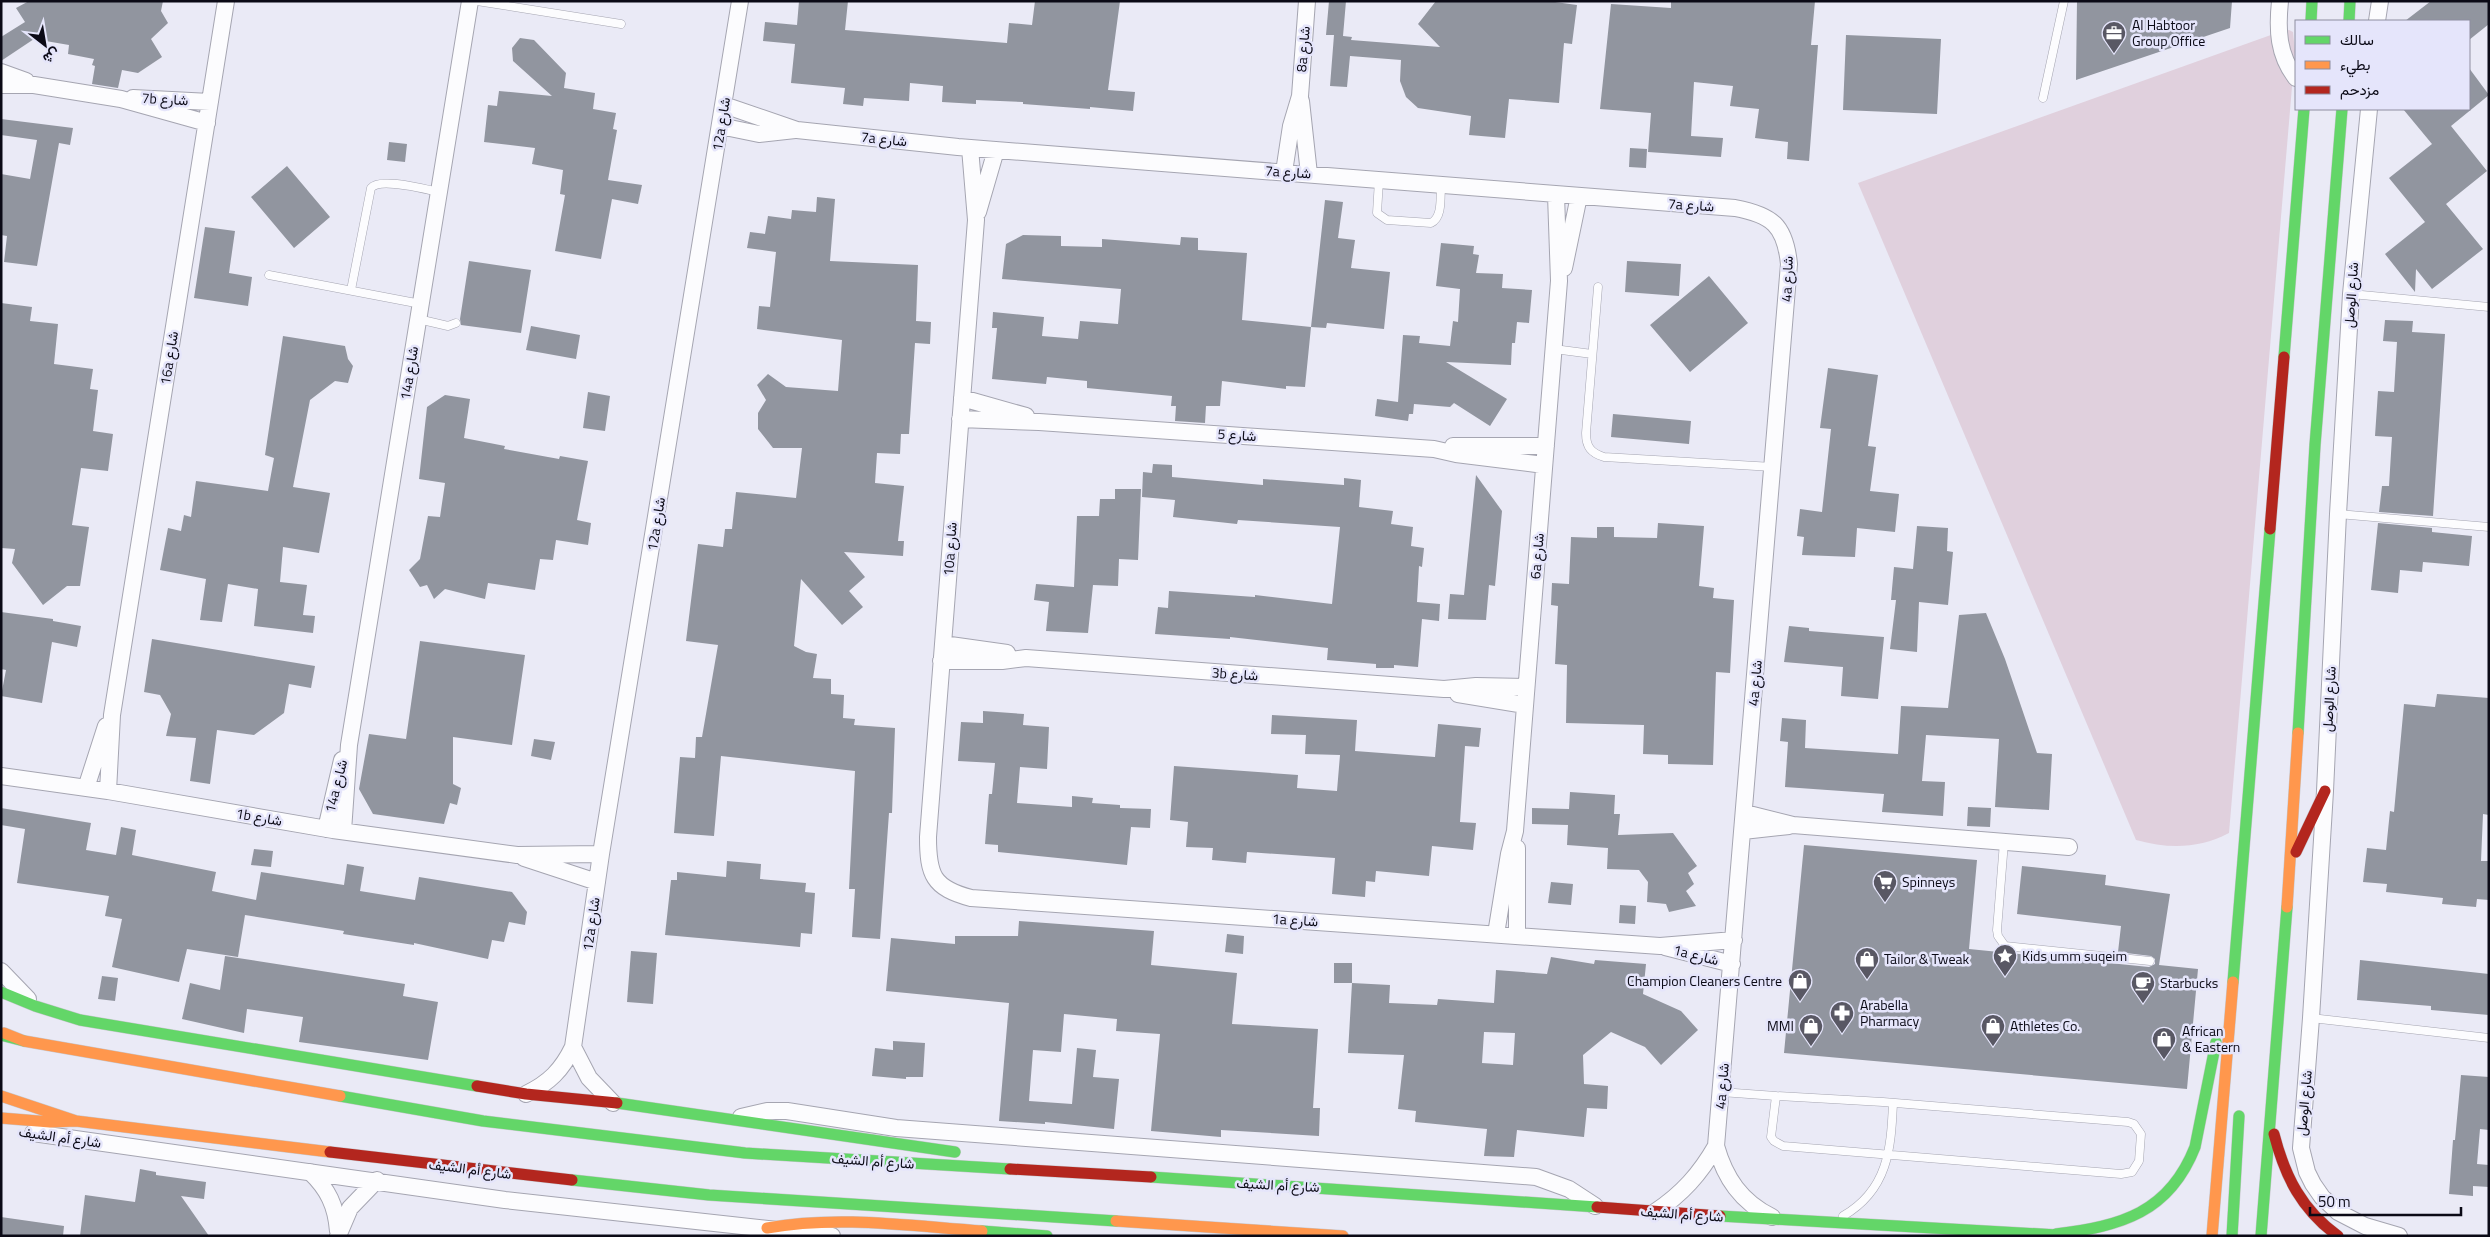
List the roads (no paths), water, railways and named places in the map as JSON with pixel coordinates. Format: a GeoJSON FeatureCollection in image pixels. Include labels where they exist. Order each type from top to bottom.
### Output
{"type":"FeatureCollection","features":[{"type":"Feature","properties":{"kind":"main road"},"geometry":{"type":"LineString","coordinates":[[2311,20],[2312,1]]}},
{"type":"Feature","properties":{"kind":"main road"},"geometry":{"type":"LineString","coordinates":[[2348,20],[2350,1]]}},
{"type":"Feature","properties":{"kind":"main road"},"geometry":{"type":"LineString","coordinates":[[2212,1236],[2304,110]]}},
{"type":"Feature","properties":{"kind":"main road","name":"شارع الوصل"},"geometry":{"type":"LineString","coordinates":[[2261,1236],[2291,863],[2315,445],[2342,110]]}},
{"type":"Feature","properties":{"kind":"main road"},"geometry":{"type":"LineString","coordinates":[[2291,863],[2325,791]]}},
{"type":"Feature","properties":{"kind":"main road"},"geometry":{"type":"LineString","coordinates":[[2234,963],[2243,1001]]}},
{"type":"Feature","properties":{"kind":"main road"},"geometry":{"type":"LineString","coordinates":[[1,992],[35,1006],[80,1020],[526,1094],[614,1104],[955,1152],[986,1162],[1001,1170]]}},
{"type":"Feature","properties":{"kind":"main road"},"geometry":{"type":"LineString","coordinates":[[2054,1234],[2102,1228],[2124,1222],[2149,1208],[2175,1185],[2194,1152],[2209,1065],[2230,1008]]}},
{"type":"Feature","properties":{"kind":"main road","name":"شارع أم الشيف"},"geometry":{"type":"LineString","coordinates":[[1,1034],[24,1042],[483,1121],[745,1153],[1001,1170],[1296,1186],[1778,1220],[2074,1236]]}},
{"type":"Feature","properties":{"kind":"main road"},"geometry":{"type":"LineString","coordinates":[[1,1096],[76,1120]]}},
{"type":"Feature","properties":{"kind":"main road"},"geometry":{"type":"LineString","coordinates":[[2232,1236],[2239,1107]]}},
{"type":"Feature","properties":{"kind":"main road"},"geometry":{"type":"LineString","coordinates":[[2270,1117],[2278,1151],[2294,1193],[2307,1211],[2324,1227],[2338,1236]]}},
{"type":"Feature","properties":{"kind":"main road"},"geometry":{"type":"LineString","coordinates":[[1,1118],[41,1122],[76,1120]]}},
{"type":"Feature","properties":{"kind":"main road","name":"شارع أم الشيف"},"geometry":{"type":"LineString","coordinates":[[76,1120],[476,1170],[709,1195],[1343,1236]]}},
{"type":"Feature","properties":{"kind":"main road"},"geometry":{"type":"LineString","coordinates":[[767,1228],[801,1222],[828,1221],[1047,1236]]}},
{"type":"Feature","properties":{"kind":"street","name":"16a شارع"},"geometry":{"type":"LineString","coordinates":[[108,791],[112,715],[226,1]]}},
{"type":"Feature","properties":{"kind":"street","name":"14a شارع"},"geometry":{"type":"LineString","coordinates":[[343,831],[349,745],[470,1]]}},
{"type":"Feature","properties":{"kind":"street","name":"12a شارع"},"geometry":{"type":"LineString","coordinates":[[526,1094],[542,1086],[555,1076],[566,1062],[573,1047],[601,854],[740,1]]}},
{"type":"Feature","properties":{"kind":"street","name":"8a شارع"},"geometry":{"type":"LineString","coordinates":[[1307,1],[1300,96],[1309,174]]}},
{"type":"Feature","properties":{"kind":"street"},"geometry":{"type":"LineString","coordinates":[[2280,1],[2278,36],[2287,64],[2295,76]]}},
{"type":"Feature","properties":{"kind":"street"},"geometry":{"type":"LineString","coordinates":[[2377,20],[2380,1]]}},
{"type":"Feature","properties":{"kind":"street","name":"7b شارع"},"geometry":{"type":"LineString","coordinates":[[1,72],[34,85]]}},
{"type":"Feature","properties":{"kind":"street","name":"7b شارع"},"geometry":{"type":"LineString","coordinates":[[1,85],[34,85],[121,99],[207,123]]}},
{"type":"Feature","properties":{"kind":"street","name":"8a شارع"},"geometry":{"type":"LineString","coordinates":[[1284,172],[1291,126],[1300,96]]}},
{"type":"Feature","properties":{"kind":"street","name":"7b شارع"},"geometry":{"type":"LineString","coordinates":[[121,99],[153,97],[210,102]]}},
{"type":"Feature","properties":{"kind":"street","name":"7a شارع"},"geometry":{"type":"LineString","coordinates":[[724,105],[797,130]]}},
{"type":"Feature","properties":{"kind":"street","name":"شارع الوصل"},"geometry":{"type":"LineString","coordinates":[[2369,110],[2350,294],[2325,791],[2301,1148],[2307,1172],[2322,1197],[2338,1212],[2365,1226],[2399,1236]]}},
{"type":"Feature","properties":{"kind":"street","name":"7a شارع"},"geometry":{"type":"LineString","coordinates":[[720,126],[759,134],[797,130],[970,148],[1735,208],[1757,212],[1776,223]]}},
{"type":"Feature","properties":{"kind":"street","name":"10a شارع"},"geometry":{"type":"LineString","coordinates":[[936,880],[928,860],[928,837],[976,217],[970,148]]}},
{"type":"Feature","properties":{"kind":"street","name":"10a شارع"},"geometry":{"type":"LineString","coordinates":[[976,217],[986,191],[996,150]]}},
{"type":"Feature","properties":{"kind":"street","name":"6a شارع"},"geometry":{"type":"LineString","coordinates":[[1517,936],[1518,863],[1515,831],[1559,281],[1556,195]]}},
{"type":"Feature","properties":{"kind":"street","name":"6a شارع"},"geometry":{"type":"LineString","coordinates":[[1559,281],[1579,196]]}},
{"type":"Feature","properties":{"kind":"street","name":"4a شارع"},"geometry":{"type":"LineString","coordinates":[[1776,223],[1787,242],[1789,264],[1716,1146],[1731,1184],[1744,1200],[1759,1211],[1778,1220]]}},
{"type":"Feature","properties":{"kind":"street","name":"شارع 5"},"geometry":{"type":"LineString","coordinates":[[962,398],[1018,413],[1040,422]]}},
{"type":"Feature","properties":{"kind":"street","name":"شارع 5"},"geometry":{"type":"LineString","coordinates":[[960,419],[1040,422],[1434,449],[1456,454],[1544,465]]}},
{"type":"Feature","properties":{"kind":"street","name":"شارع 5"},"geometry":{"type":"LineString","coordinates":[[1434,449],[1466,445],[1546,446]]}},
{"type":"Feature","properties":{"kind":"street","name":"3b شارع"},"geometry":{"type":"LineString","coordinates":[[943,644],[1004,652],[1026,658],[1444,689],[1476,686],[1526,687]]}},
{"type":"Feature","properties":{"kind":"street","name":"3b شارع"},"geometry":{"type":"LineString","coordinates":[[941,661],[1002,661],[1026,658]]}},
{"type":"Feature","properties":{"kind":"street","name":"3b شارع"},"geometry":{"type":"LineString","coordinates":[[1444,689],[1466,695],[1525,705]]}},
{"type":"Feature","properties":{"kind":"street","name":"16a شارع"},"geometry":{"type":"LineString","coordinates":[[86,788],[112,715]]}},
{"type":"Feature","properties":{"kind":"street","name":"14a شارع"},"geometry":{"type":"LineString","coordinates":[[326,829],[340,766],[349,745]]}},
{"type":"Feature","properties":{"kind":"street","name":"1b شارع"},"geometry":{"type":"LineString","coordinates":[[1,776],[108,791],[326,829],[517,855],[601,854]]}},
{"type":"Feature","properties":{"kind":"street"},"geometry":{"type":"LineString","coordinates":[[1745,813],[1793,825],[2068,847]]}},
{"type":"Feature","properties":{"kind":"street"},"geometry":{"type":"LineString","coordinates":[[1743,831],[1793,825]]}},
{"type":"Feature","properties":{"kind":"street","name":"6a شارع"},"geometry":{"type":"LineString","coordinates":[[1496,934],[1509,854],[1515,831]]}},
{"type":"Feature","properties":{"kind":"street","name":"1b شارع"},"geometry":{"type":"LineString","coordinates":[[517,855],[597,882]]}},
{"type":"Feature","properties":{"kind":"street","name":"1a شارع"},"geometry":{"type":"LineString","coordinates":[[936,880],[951,893],[971,898],[1660,946],[1734,940]]}},
{"type":"Feature","properties":{"kind":"street","name":"1a شارع"},"geometry":{"type":"LineString","coordinates":[[1660,946],[1732,964]]}},
{"type":"Feature","properties":{"kind":"street"},"geometry":{"type":"LineString","coordinates":[[1,971],[35,1006]]}},
{"type":"Feature","properties":{"kind":"street"},"geometry":{"type":"LineString","coordinates":[[573,1047],[589,1078],[614,1104]]}},
{"type":"Feature","properties":{"kind":"street"},"geometry":{"type":"LineString","coordinates":[[728,1121],[767,1111],[787,1111],[896,1128],[1536,1177],[1570,1189],[1599,1208]]}},
{"type":"Feature","properties":{"kind":"street","name":"شارع أم الشيف"},"geometry":{"type":"LineString","coordinates":[[1,1128],[377,1180],[505,1200],[832,1236]]}},
{"type":"Feature","properties":{"kind":"street","name":"4a شارع"},"geometry":{"type":"LineString","coordinates":[[1655,1212],[1674,1199],[1691,1183],[1705,1166],[1716,1146]]}},
{"type":"Feature","properties":{"kind":"street"},"geometry":{"type":"LineString","coordinates":[[310,1172],[328,1192],[334,1204],[338,1233]]}},
{"type":"Feature","properties":{"kind":"street"},"geometry":{"type":"LineString","coordinates":[[338,1233],[358,1198],[377,1180]]}},
{"type":"Feature","properties":{"kind":"lane"},"geometry":{"type":"LineString","coordinates":[[477,1],[621,24]]}},
{"type":"Feature","properties":{"kind":"lane"},"geometry":{"type":"LineString","coordinates":[[2043,98],[2064,1]]}},
{"type":"Feature","properties":{"kind":"lane"},"geometry":{"type":"LineString","coordinates":[[1379,180],[1377,213],[1387,220],[1431,223],[1435,221],[1439,214],[1441,185]]}},
{"type":"Feature","properties":{"kind":"lane"},"geometry":{"type":"LineString","coordinates":[[351,290],[370,188],[383,182],[439,192]]}},
{"type":"Feature","properties":{"kind":"lane"},"geometry":{"type":"LineString","coordinates":[[269,275],[351,290],[419,312],[448,326],[456,322]]}},
{"type":"Feature","properties":{"kind":"lane"},"geometry":{"type":"LineString","coordinates":[[1598,287],[1586,442],[1589,450],[1596,455],[1773,467]]}},
{"type":"Feature","properties":{"kind":"lane"},"geometry":{"type":"LineString","coordinates":[[2350,294],[2489,307]]}},
{"type":"Feature","properties":{"kind":"lane"},"geometry":{"type":"LineString","coordinates":[[1554,349],[1592,354]]}},
{"type":"Feature","properties":{"kind":"lane"},"geometry":{"type":"LineString","coordinates":[[2338,514],[2489,527]]}},
{"type":"Feature","properties":{"kind":"lane"},"geometry":{"type":"LineString","coordinates":[[2004,842],[1997,930],[1998,936],[2005,946],[2150,960]]}},
{"type":"Feature","properties":{"kind":"lane"},"geometry":{"type":"LineString","coordinates":[[2311,1018],[2489,1038]]}},
{"type":"Feature","properties":{"kind":"lane"},"geometry":{"type":"LineString","coordinates":[[1721,1092],[1893,1103],[2128,1122],[2139,1128],[2142,1140],[2137,1167],[2127,1174],[1778,1144],[1771,1137],[1776,1096]]}},
{"type":"Feature","properties":{"kind":"lane"},"geometry":{"type":"LineString","coordinates":[[1829,1223],[1846,1215],[1861,1203],[1877,1183],[1889,1155],[1893,1103]]}},
{"type":"Feature","properties":{"kind":"place","name":"Al Habtoor Group Office"},"geometry":{"type":"Point","coordinates":[2114,54]}},
{"type":"Feature","properties":{"kind":"place","name":"Spinneys"},"geometry":{"type":"Point","coordinates":[1885,903]}},
{"type":"Feature","properties":{"kind":"place","name":"Kids umm suqeim"},"geometry":{"type":"Point","coordinates":[2005,977]}},
{"type":"Feature","properties":{"kind":"place","name":"Tailor & Tweak"},"geometry":{"type":"Point","coordinates":[1867,980]}},
{"type":"Feature","properties":{"kind":"place","name":"Champion Cleaners Centre"},"geometry":{"type":"Point","coordinates":[1800,1002]}},
{"type":"Feature","properties":{"kind":"place","name":"Starbucks"},"geometry":{"type":"Point","coordinates":[2143,1004]}},
{"type":"Feature","properties":{"kind":"place","name":"Arabella Pharmacy"},"geometry":{"type":"Point","coordinates":[1842,1034]}},
{"type":"Feature","properties":{"kind":"place","name":"MMI"},"geometry":{"type":"Point","coordinates":[1811,1047]}},
{"type":"Feature","properties":{"kind":"place","name":"Athletes Co."},"geometry":{"type":"Point","coordinates":[1993,1047]}},
{"type":"Feature","properties":{"kind":"place","name":"African & Eastern"},"geometry":{"type":"Point","coordinates":[2164,1060]}}]}
